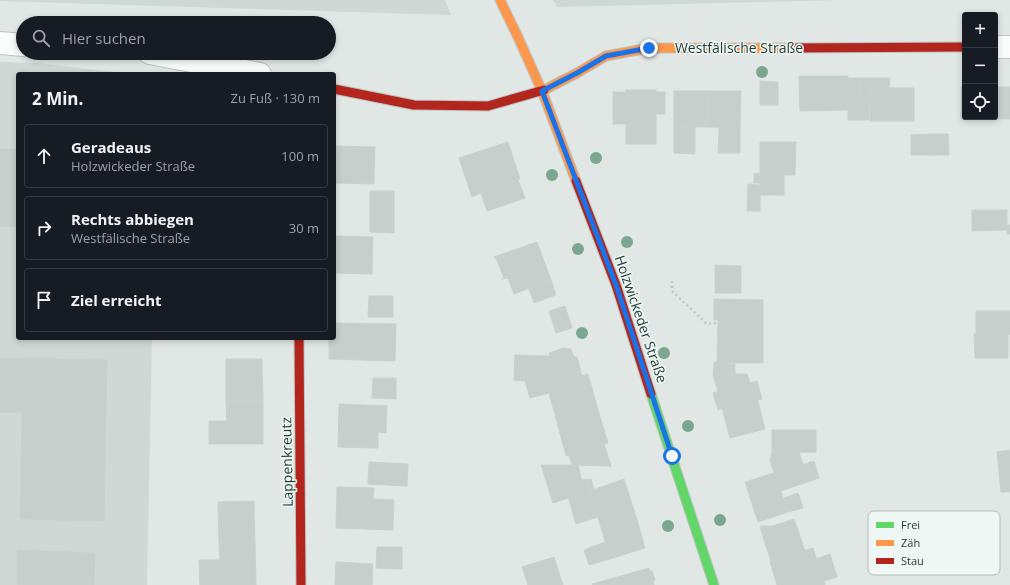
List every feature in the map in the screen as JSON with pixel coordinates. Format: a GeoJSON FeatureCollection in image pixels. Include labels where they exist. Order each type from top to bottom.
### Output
{"type":"FeatureCollection","features":[{"type":"Feature","properties":{"kind":"street","name":"Holzwickeder Straße"},"geometry":{"type":"LineString","coordinates":[[500,0],[542,91],[616,285],[714,585]]}},
{"type":"Feature","properties":{"kind":"street"},"geometry":{"type":"LineString","coordinates":[[0,43],[16,44]]}},
{"type":"Feature","properties":{"kind":"street","name":"Westfälische Straße"},"geometry":{"type":"LineString","coordinates":[[336,89],[414,105],[488,106],[542,91],[606,56],[649,48],[962,47]]}},
{"type":"Feature","properties":{"kind":"street"},"geometry":{"type":"LineString","coordinates":[[998,47],[1010,47]]}},
{"type":"Feature","properties":{"kind":"street"},"geometry":{"type":"LineString","coordinates":[[187,60],[250,72]]}},
{"type":"Feature","properties":{"kind":"street","name":"Lappenkreutz"},"geometry":{"type":"LineString","coordinates":[[299,340],[302,549],[301,585]]}},
{"type":"Feature","properties":{"kind":"path"},"geometry":{"type":"LineString","coordinates":[[672,281],[672,290],[707,324],[718,323]]}},
{"type":"Feature","properties":{"kind":"shaded area"},"geometry":{"type":"Polygon","coordinates":[[[445,0],[451,15],[0,1],[445,0]]]}},
{"type":"Feature","properties":{"kind":"shaded area"},"geometry":{"type":"Polygon","coordinates":[[[553,0],[841,0],[557,7],[553,0]]]}},
{"type":"Feature","properties":{"kind":"shaded area"},"geometry":{"type":"Polygon","coordinates":[[[0,62],[38,63],[114,72],[16,72],[16,340],[152,340],[147,585],[0,585],[0,62]]]}},
{"type":"Feature","properties":{"kind":"building"},"geometry":{"type":"Polygon","coordinates":[[[799,76],[848,76],[848,110],[800,111],[799,76]]]}},
{"type":"Feature","properties":{"kind":"building"},"geometry":{"type":"Polygon","coordinates":[[[848,78],[859,78],[859,99],[848,99],[848,78]]]}},
{"type":"Feature","properties":{"kind":"building"},"geometry":{"type":"Polygon","coordinates":[[[859,78],[870,78],[869,120],[859,120],[859,78]]]}},
{"type":"Feature","properties":{"kind":"building"},"geometry":{"type":"Polygon","coordinates":[[[870,78],[890,78],[889,88],[914,88],[914,121],[870,121],[870,78]]]}},
{"type":"Feature","properties":{"kind":"building"},"geometry":{"type":"Polygon","coordinates":[[[760,81],[778,82],[778,105],[760,105],[760,81]]]}},
{"type":"Feature","properties":{"kind":"building"},"geometry":{"type":"Polygon","coordinates":[[[961,87],[962,87],[962,119],[961,87]]]}},
{"type":"Feature","properties":{"kind":"building"},"geometry":{"type":"Polygon","coordinates":[[[998,87],[1002,87],[1001,119],[998,119],[998,87]]]}},
{"type":"Feature","properties":{"kind":"building"},"geometry":{"type":"Polygon","coordinates":[[[1002,87],[1010,87],[1010,119],[1001,119],[1002,87]]]}},
{"type":"Feature","properties":{"kind":"building"},"geometry":{"type":"Polygon","coordinates":[[[626,90],[656,90],[656,144],[626,144],[626,90]]]}},
{"type":"Feature","properties":{"kind":"building"},"geometry":{"type":"Polygon","coordinates":[[[674,91],[707,91],[707,127],[674,127],[674,91]]]}},
{"type":"Feature","properties":{"kind":"building"},"geometry":{"type":"Polygon","coordinates":[[[707,91],[741,91],[740,128],[707,127],[707,91]]]}},
{"type":"Feature","properties":{"kind":"building"},"geometry":{"type":"Polygon","coordinates":[[[613,92],[626,92],[626,124],[613,124],[613,92]]]}},
{"type":"Feature","properties":{"kind":"building"},"geometry":{"type":"Polygon","coordinates":[[[656,92],[665,92],[665,114],[656,114],[656,92]]]}},
{"type":"Feature","properties":{"kind":"building"},"geometry":{"type":"Polygon","coordinates":[[[848,99],[859,99],[859,120],[848,120],[848,99]]]}},
{"type":"Feature","properties":{"kind":"building"},"geometry":{"type":"Polygon","coordinates":[[[674,127],[695,127],[695,154],[674,153],[674,127]]]}},
{"type":"Feature","properties":{"kind":"building"},"geometry":{"type":"Polygon","coordinates":[[[719,127],[740,128],[740,153],[718,153],[719,127]]]}},
{"type":"Feature","properties":{"kind":"building"},"geometry":{"type":"Polygon","coordinates":[[[931,134],[930,155],[911,155],[911,135],[931,134]]]}},
{"type":"Feature","properties":{"kind":"building"},"geometry":{"type":"Polygon","coordinates":[[[931,134],[948,134],[949,155],[930,155],[931,134]]]}},
{"type":"Feature","properties":{"kind":"building"},"geometry":{"type":"Polygon","coordinates":[[[508,142],[520,179],[518,180],[525,198],[487,211],[481,193],[472,197],[459,158],[508,142]]]}},
{"type":"Feature","properties":{"kind":"building"},"geometry":{"type":"Polygon","coordinates":[[[760,142],[796,142],[795,175],[784,175],[784,195],[760,195],[760,142]]]}},
{"type":"Feature","properties":{"kind":"building"},"geometry":{"type":"Polygon","coordinates":[[[336,146],[375,147],[374,184],[336,183],[336,146]]]}},
{"type":"Feature","properties":{"kind":"building"},"geometry":{"type":"Polygon","coordinates":[[[0,149],[16,149],[16,227],[0,226],[0,149]]]}},
{"type":"Feature","properties":{"kind":"building"},"geometry":{"type":"Polygon","coordinates":[[[754,173],[760,174],[760,183],[754,183],[754,173]]]}},
{"type":"Feature","properties":{"kind":"building"},"geometry":{"type":"Polygon","coordinates":[[[748,184],[760,185],[760,211],[747,211],[748,184]]]}},
{"type":"Feature","properties":{"kind":"building"},"geometry":{"type":"Polygon","coordinates":[[[370,191],[394,191],[394,233],[370,232],[370,191]]]}},
{"type":"Feature","properties":{"kind":"building"},"geometry":{"type":"Polygon","coordinates":[[[972,210],[1007,210],[1007,230],[972,231],[972,210]]]}},
{"type":"Feature","properties":{"kind":"building"},"geometry":{"type":"Polygon","coordinates":[[[1007,225],[1010,225],[1010,234],[1007,234],[1007,225]]]}},
{"type":"Feature","properties":{"kind":"building"},"geometry":{"type":"Polygon","coordinates":[[[336,236],[373,237],[372,274],[336,273],[336,236]]]}},
{"type":"Feature","properties":{"kind":"building"},"geometry":{"type":"Polygon","coordinates":[[[537,242],[551,280],[514,294],[508,278],[502,279],[504,278],[496,258],[494,257],[537,242]]]}},
{"type":"Feature","properties":{"kind":"building"},"geometry":{"type":"Polygon","coordinates":[[[715,265],[741,266],[741,293],[715,293],[715,265]]]}},
{"type":"Feature","properties":{"kind":"building"},"geometry":{"type":"Polygon","coordinates":[[[551,280],[556,295],[534,303],[529,289],[551,280]]]}},
{"type":"Feature","properties":{"kind":"building"},"geometry":{"type":"Polygon","coordinates":[[[369,296],[393,296],[393,317],[368,317],[369,296]]]}},
{"type":"Feature","properties":{"kind":"building"},"geometry":{"type":"Polygon","coordinates":[[[714,299],[763,300],[763,363],[714,363],[717,362],[718,320],[714,320],[714,299]]]}},
{"type":"Feature","properties":{"kind":"building"},"geometry":{"type":"Polygon","coordinates":[[[565,306],[572,328],[556,333],[549,311],[565,306]]]}},
{"type":"Feature","properties":{"kind":"building"},"geometry":{"type":"Polygon","coordinates":[[[976,311],[1010,311],[1010,334],[976,334],[976,311]]]}},
{"type":"Feature","properties":{"kind":"building"},"geometry":{"type":"Polygon","coordinates":[[[336,323],[396,324],[395,361],[329,359],[329,340],[336,340],[336,323]]]}},
{"type":"Feature","properties":{"kind":"building"},"geometry":{"type":"Polygon","coordinates":[[[974,334],[1010,334],[1008,335],[1008,358],[975,358],[974,334]]]}},
{"type":"Feature","properties":{"kind":"building"},"geometry":{"type":"Polygon","coordinates":[[[564,348],[571,349],[574,357],[550,356],[549,353],[564,348]]]}},
{"type":"Feature","properties":{"kind":"building"},"geometry":{"type":"Polygon","coordinates":[[[515,355],[577,357],[582,376],[588,374],[598,410],[557,422],[549,393],[530,398],[525,381],[514,380],[515,355]]]}},
{"type":"Feature","properties":{"kind":"building"},"geometry":{"type":"Polygon","coordinates":[[[0,358],[107,360],[104,521],[20,519],[22,413],[0,412],[0,358]]]}},
{"type":"Feature","properties":{"kind":"building"},"geometry":{"type":"Polygon","coordinates":[[[226,359],[262,359],[263,401],[226,401],[226,359]]]}},
{"type":"Feature","properties":{"kind":"building"},"geometry":{"type":"Polygon","coordinates":[[[714,363],[735,364],[735,374],[713,374],[714,363]]]}},
{"type":"Feature","properties":{"kind":"building"},"geometry":{"type":"Polygon","coordinates":[[[713,374],[747,374],[750,383],[718,392],[713,374]]]}},
{"type":"Feature","properties":{"kind":"building"},"geometry":{"type":"Polygon","coordinates":[[[373,378],[396,378],[396,399],[372,398],[373,378]]]}},
{"type":"Feature","properties":{"kind":"building"},"geometry":{"type":"Polygon","coordinates":[[[757,381],[762,399],[757,400],[753,382],[757,381]]]}},
{"type":"Feature","properties":{"kind":"building"},"geometry":{"type":"Polygon","coordinates":[[[753,382],[765,429],[730,438],[722,408],[718,410],[713,393],[753,382]]]}},
{"type":"Feature","properties":{"kind":"building"},"geometry":{"type":"Polygon","coordinates":[[[226,401],[263,401],[263,444],[209,444],[209,421],[227,421],[226,401]]]}},
{"type":"Feature","properties":{"kind":"building"},"geometry":{"type":"Polygon","coordinates":[[[339,404],[387,406],[386,433],[378,432],[378,448],[338,447],[339,404]]]}},
{"type":"Feature","properties":{"kind":"building"},"geometry":{"type":"Polygon","coordinates":[[[598,410],[608,443],[566,456],[557,422],[598,410]]]}},
{"type":"Feature","properties":{"kind":"building"},"geometry":{"type":"Polygon","coordinates":[[[772,430],[816,430],[816,452],[772,453],[772,430]]]}},
{"type":"Feature","properties":{"kind":"building"},"geometry":{"type":"Polygon","coordinates":[[[604,444],[611,466],[572,465],[569,455],[604,444]]]}},
{"type":"Feature","properties":{"kind":"building"},"geometry":{"type":"Polygon","coordinates":[[[1010,450],[1010,471],[999,472],[997,452],[1010,450]]]}},
{"type":"Feature","properties":{"kind":"building"},"geometry":{"type":"Polygon","coordinates":[[[799,452],[803,465],[775,474],[774,473],[770,460],[772,453],[799,452]]]}},
{"type":"Feature","properties":{"kind":"building"},"geometry":{"type":"Polygon","coordinates":[[[814,461],[819,478],[781,491],[775,474],[814,461]]]}},
{"type":"Feature","properties":{"kind":"building"},"geometry":{"type":"Polygon","coordinates":[[[369,462],[408,464],[407,486],[368,484],[369,462]]]}},
{"type":"Feature","properties":{"kind":"building"},"geometry":{"type":"Polygon","coordinates":[[[541,465],[578,465],[582,481],[565,486],[568,498],[553,503],[541,465]]]}},
{"type":"Feature","properties":{"kind":"building"},"geometry":{"type":"Polygon","coordinates":[[[1010,471],[1010,492],[1001,492],[999,472],[1010,471]]]}},
{"type":"Feature","properties":{"kind":"building"},"geometry":{"type":"Polygon","coordinates":[[[775,473],[788,512],[758,522],[745,482],[775,473]]]}},
{"type":"Feature","properties":{"kind":"building"},"geometry":{"type":"Polygon","coordinates":[[[586,479],[598,517],[576,524],[565,486],[586,479]]]}},
{"type":"Feature","properties":{"kind":"building"},"geometry":{"type":"Polygon","coordinates":[[[591,479],[594,489],[590,491],[587,480],[591,479]]]}},
{"type":"Feature","properties":{"kind":"building"},"geometry":{"type":"Polygon","coordinates":[[[624,479],[637,520],[602,531],[590,491],[624,479]]]}},
{"type":"Feature","properties":{"kind":"building"},"geometry":{"type":"Polygon","coordinates":[[[337,487],[374,488],[373,499],[394,500],[393,530],[336,528],[337,487]]]}},
{"type":"Feature","properties":{"kind":"building"},"geometry":{"type":"Polygon","coordinates":[[[798,493],[803,508],[788,512],[784,498],[798,493]]]}},
{"type":"Feature","properties":{"kind":"building"},"geometry":{"type":"Polygon","coordinates":[[[254,501],[255,542],[219,542],[218,502],[254,501]]]}},
{"type":"Feature","properties":{"kind":"building"},"geometry":{"type":"Polygon","coordinates":[[[794,519],[801,539],[764,540],[760,526],[773,526],[794,519]]]}},
{"type":"Feature","properties":{"kind":"building"},"geometry":{"type":"Polygon","coordinates":[[[637,520],[645,548],[610,559],[602,531],[637,520]]]}},
{"type":"Feature","properties":{"kind":"building"},"geometry":{"type":"Polygon","coordinates":[[[801,539],[805,551],[771,561],[764,540],[801,539]]]}},
{"type":"Feature","properties":{"kind":"building"},"geometry":{"type":"Polygon","coordinates":[[[219,542],[255,542],[256,585],[200,585],[199,560],[220,560],[219,542]]]}},
{"type":"Feature","properties":{"kind":"building"},"geometry":{"type":"Polygon","coordinates":[[[605,542],[610,559],[589,565],[584,550],[605,542]]]}},
{"type":"Feature","properties":{"kind":"building"},"geometry":{"type":"Polygon","coordinates":[[[377,547],[402,547],[402,569],[376,568],[377,547]]]}},
{"type":"Feature","properties":{"kind":"building"},"geometry":{"type":"Polygon","coordinates":[[[813,548],[825,585],[777,585],[770,562],[813,548]]]}},
{"type":"Feature","properties":{"kind":"building"},"geometry":{"type":"Polygon","coordinates":[[[17,550],[95,553],[94,585],[17,585],[17,550]]]}},
{"type":"Feature","properties":{"kind":"building"},"geometry":{"type":"Polygon","coordinates":[[[830,554],[837,577],[824,581],[816,559],[830,554]]]}},
{"type":"Feature","properties":{"kind":"building"},"geometry":{"type":"Polygon","coordinates":[[[554,557],[563,585],[528,585],[522,567],[554,557]]]}},
{"type":"Feature","properties":{"kind":"building"},"geometry":{"type":"Polygon","coordinates":[[[336,562],[373,564],[372,585],[335,585],[336,562]]]}},
{"type":"Feature","properties":{"kind":"building"},"geometry":{"type":"Polygon","coordinates":[[[649,568],[650,571],[652,571],[655,580],[653,582],[654,585],[616,585],[614,578],[649,568]]]}},
{"type":"Feature","properties":{"kind":"building"},"geometry":{"type":"Polygon","coordinates":[[[614,578],[616,585],[592,584],[614,578]]]}},
{"type":"Feature","properties":{"kind":"traffic: fast"},"geometry":{"type":"LineString","coordinates":[[651,394],[714,585]]}},
{"type":"Feature","properties":{"kind":"traffic: slow"},"geometry":{"type":"LineString","coordinates":[[500,0],[542,91],[576,181]]}},
{"type":"Feature","properties":{"kind":"traffic: slow"},"geometry":{"type":"LineString","coordinates":[[544,90],[606,56],[649,48],[790,48]]}},
{"type":"Feature","properties":{"kind":"traffic: jam"},"geometry":{"type":"LineString","coordinates":[[790,48],[962,47]]}},
{"type":"Feature","properties":{"kind":"traffic: jam"},"geometry":{"type":"LineString","coordinates":[[336,89],[414,105],[488,106],[544,90]]}},
{"type":"Feature","properties":{"kind":"traffic: jam"},"geometry":{"type":"LineString","coordinates":[[576,181],[616,285],[651,394]]}},
{"type":"Feature","properties":{"kind":"traffic: jam"},"geometry":{"type":"LineString","coordinates":[[299,340],[301,585]]}},
{"type":"Feature","properties":{"kind":"route"},"geometry":{"type":"LineString","coordinates":[[649,48],[606,56],[542,91],[616,285],[672,456]]}}]}
